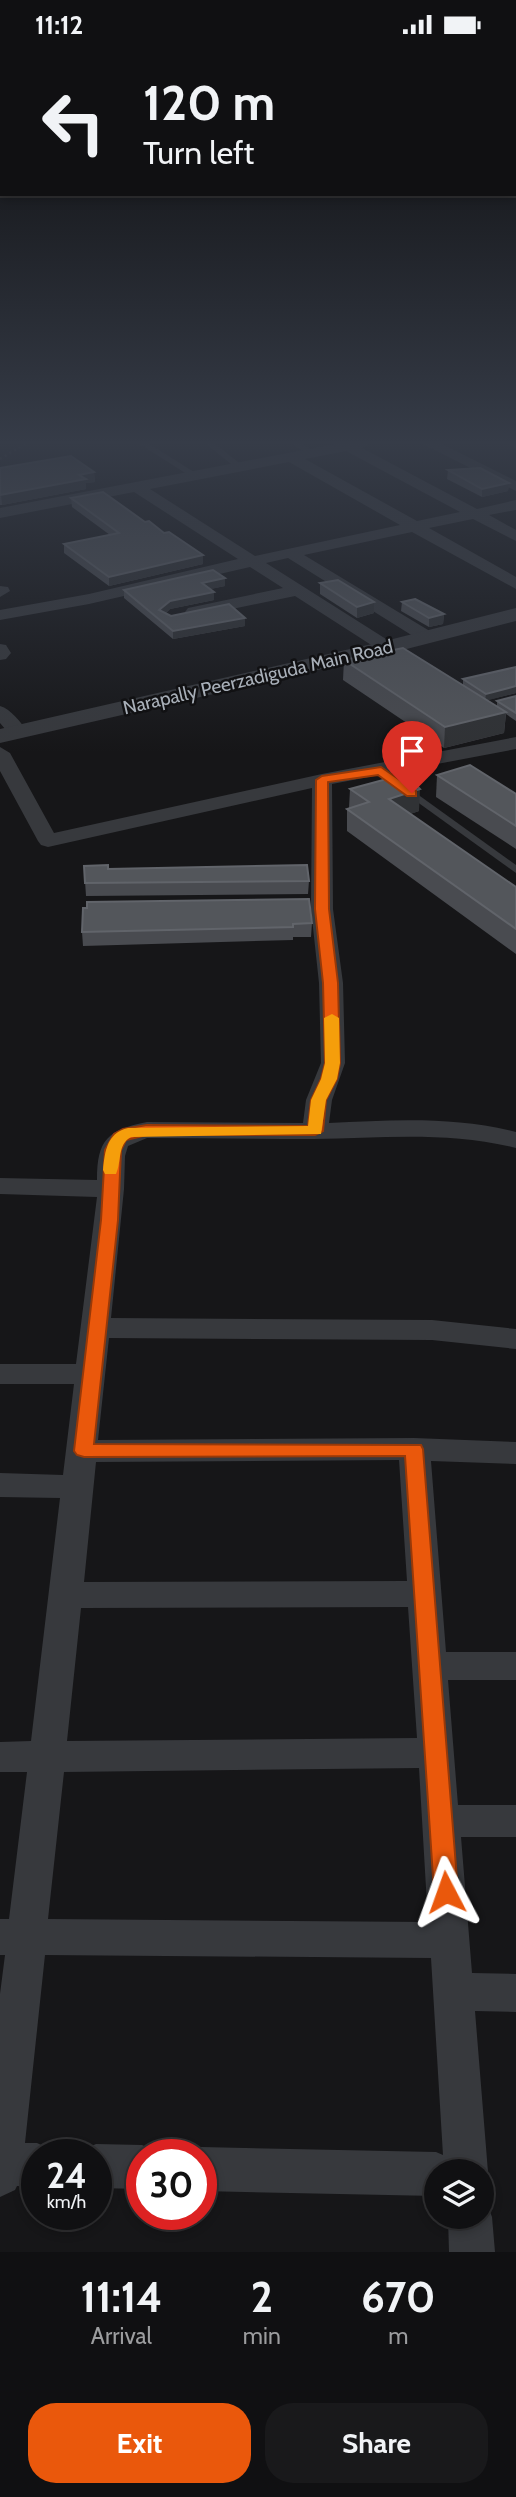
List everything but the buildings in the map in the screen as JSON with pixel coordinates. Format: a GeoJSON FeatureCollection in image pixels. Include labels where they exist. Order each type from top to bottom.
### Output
{"type":"FeatureCollection","features":[{"type":"Feature","properties":{"kind":"street"},"geometry":{"type":"LineString","coordinates":[[228,546],[421,670]]}},
{"type":"Feature","properties":{"kind":"street"},"geometry":{"type":"LineString","coordinates":[[0,615],[89,599],[184,575],[324,546]]}},
{"type":"Feature","properties":{"kind":"street"},"geometry":{"type":"LineString","coordinates":[[448,546],[516,584]]}},
{"type":"Feature","properties":{"kind":"street"},"geometry":{"type":"LineString","coordinates":[[290,553],[427,637]]}},
{"type":"Feature","properties":{"kind":"street"},"geometry":{"type":"LineString","coordinates":[[184,575],[225,606]]}},
{"type":"Feature","properties":{"kind":"street"},"geometry":{"type":"LineString","coordinates":[[172,617],[299,590]]}},
{"type":"Feature","properties":{"kind":"street","name":"Narapally Peerzadiguda Main Road"},"geometry":{"type":"LineString","coordinates":[[9,734],[387,647],[516,614]]}},
{"type":"Feature","properties":{"kind":"street"},"geometry":{"type":"LineString","coordinates":[[0,649],[0,655]]}},
{"type":"Feature","properties":{"kind":"street"},"geometry":{"type":"LineString","coordinates":[[0,712],[9,734]]}},
{"type":"Feature","properties":{"kind":"street"},"geometry":{"type":"LineString","coordinates":[[0,753],[47,841],[322,780],[381,771],[513,734]]}},
{"type":"Feature","properties":{"kind":"street"},"geometry":{"type":"LineString","coordinates":[[315,1131],[319,1100],[329,1079],[332,1063],[331,983],[312,903],[322,780]]}},
{"type":"Feature","properties":{"kind":"street"},"geometry":{"type":"LineString","coordinates":[[13,2168],[3,2121],[13,1938],[47,1756],[84,1451],[113,1150],[119,1137],[128,1132],[463,1129],[490,1132],[516,1140]]}},
{"type":"Feature","properties":{"kind":"street"},"geometry":{"type":"LineString","coordinates":[[0,1186],[111,1189]]}},
{"type":"Feature","properties":{"kind":"street"},"geometry":{"type":"LineString","coordinates":[[97,1328],[432,1329],[516,1339]]}},
{"type":"Feature","properties":{"kind":"street"},"geometry":{"type":"LineString","coordinates":[[0,1374],[92,1374]]}},
{"type":"Feature","properties":{"kind":"street"},"geometry":{"type":"LineString","coordinates":[[84,1451],[414,1449],[516,1453]]}},
{"type":"Feature","properties":{"kind":"street"},"geometry":{"type":"LineString","coordinates":[[414,1449],[465,2159]]}},
{"type":"Feature","properties":{"kind":"street"},"geometry":{"type":"LineString","coordinates":[[0,1485],[79,1487]]}},
{"type":"Feature","properties":{"kind":"street"},"geometry":{"type":"LineString","coordinates":[[66,1595],[424,1594]]}},
{"type":"Feature","properties":{"kind":"street"},"geometry":{"type":"LineString","coordinates":[[429,1666],[516,1666]]}},
{"type":"Feature","properties":{"kind":"street"},"geometry":{"type":"LineString","coordinates":[[0,1757],[436,1753]]}},
{"type":"Feature","properties":{"kind":"street"},"geometry":{"type":"LineString","coordinates":[[441,1821],[516,1821]]}},
{"type":"Feature","properties":{"kind":"street"},"geometry":{"type":"LineString","coordinates":[[13,1938],[450,1940]]}},
{"type":"Feature","properties":{"kind":"street"},"geometry":{"type":"LineString","coordinates":[[453,1992],[516,1993]]}},
{"type":"Feature","properties":{"kind":"street"},"geometry":{"type":"LineString","coordinates":[[217,2169],[424,2174]]}},
{"type":"Feature","properties":{"kind":"street"},"geometry":{"type":"LineString","coordinates":[[471,2229],[472,2252]]}},
{"type":"Feature","properties":{"kind":"lane"},"geometry":{"type":"LineString","coordinates":[[381,771],[516,870]]}},
{"type":"Feature","properties":{"kind":"slow traffic"},"geometry":{"type":"LineString","coordinates":[[111,1170],[113,1150],[119,1137],[128,1132],[261,1129],[315,1131],[319,1100],[329,1079],[332,1063],[332,1018]]}},
{"type":"Feature","properties":{"kind":"route"},"geometry":{"type":"LineString","coordinates":[[412,793],[381,771],[322,780],[322,909],[331,983],[332,1063],[329,1079],[319,1100],[315,1131],[147,1130],[128,1132],[119,1137],[113,1150],[109,1220],[84,1451],[414,1449],[446,1892]]}}]}
